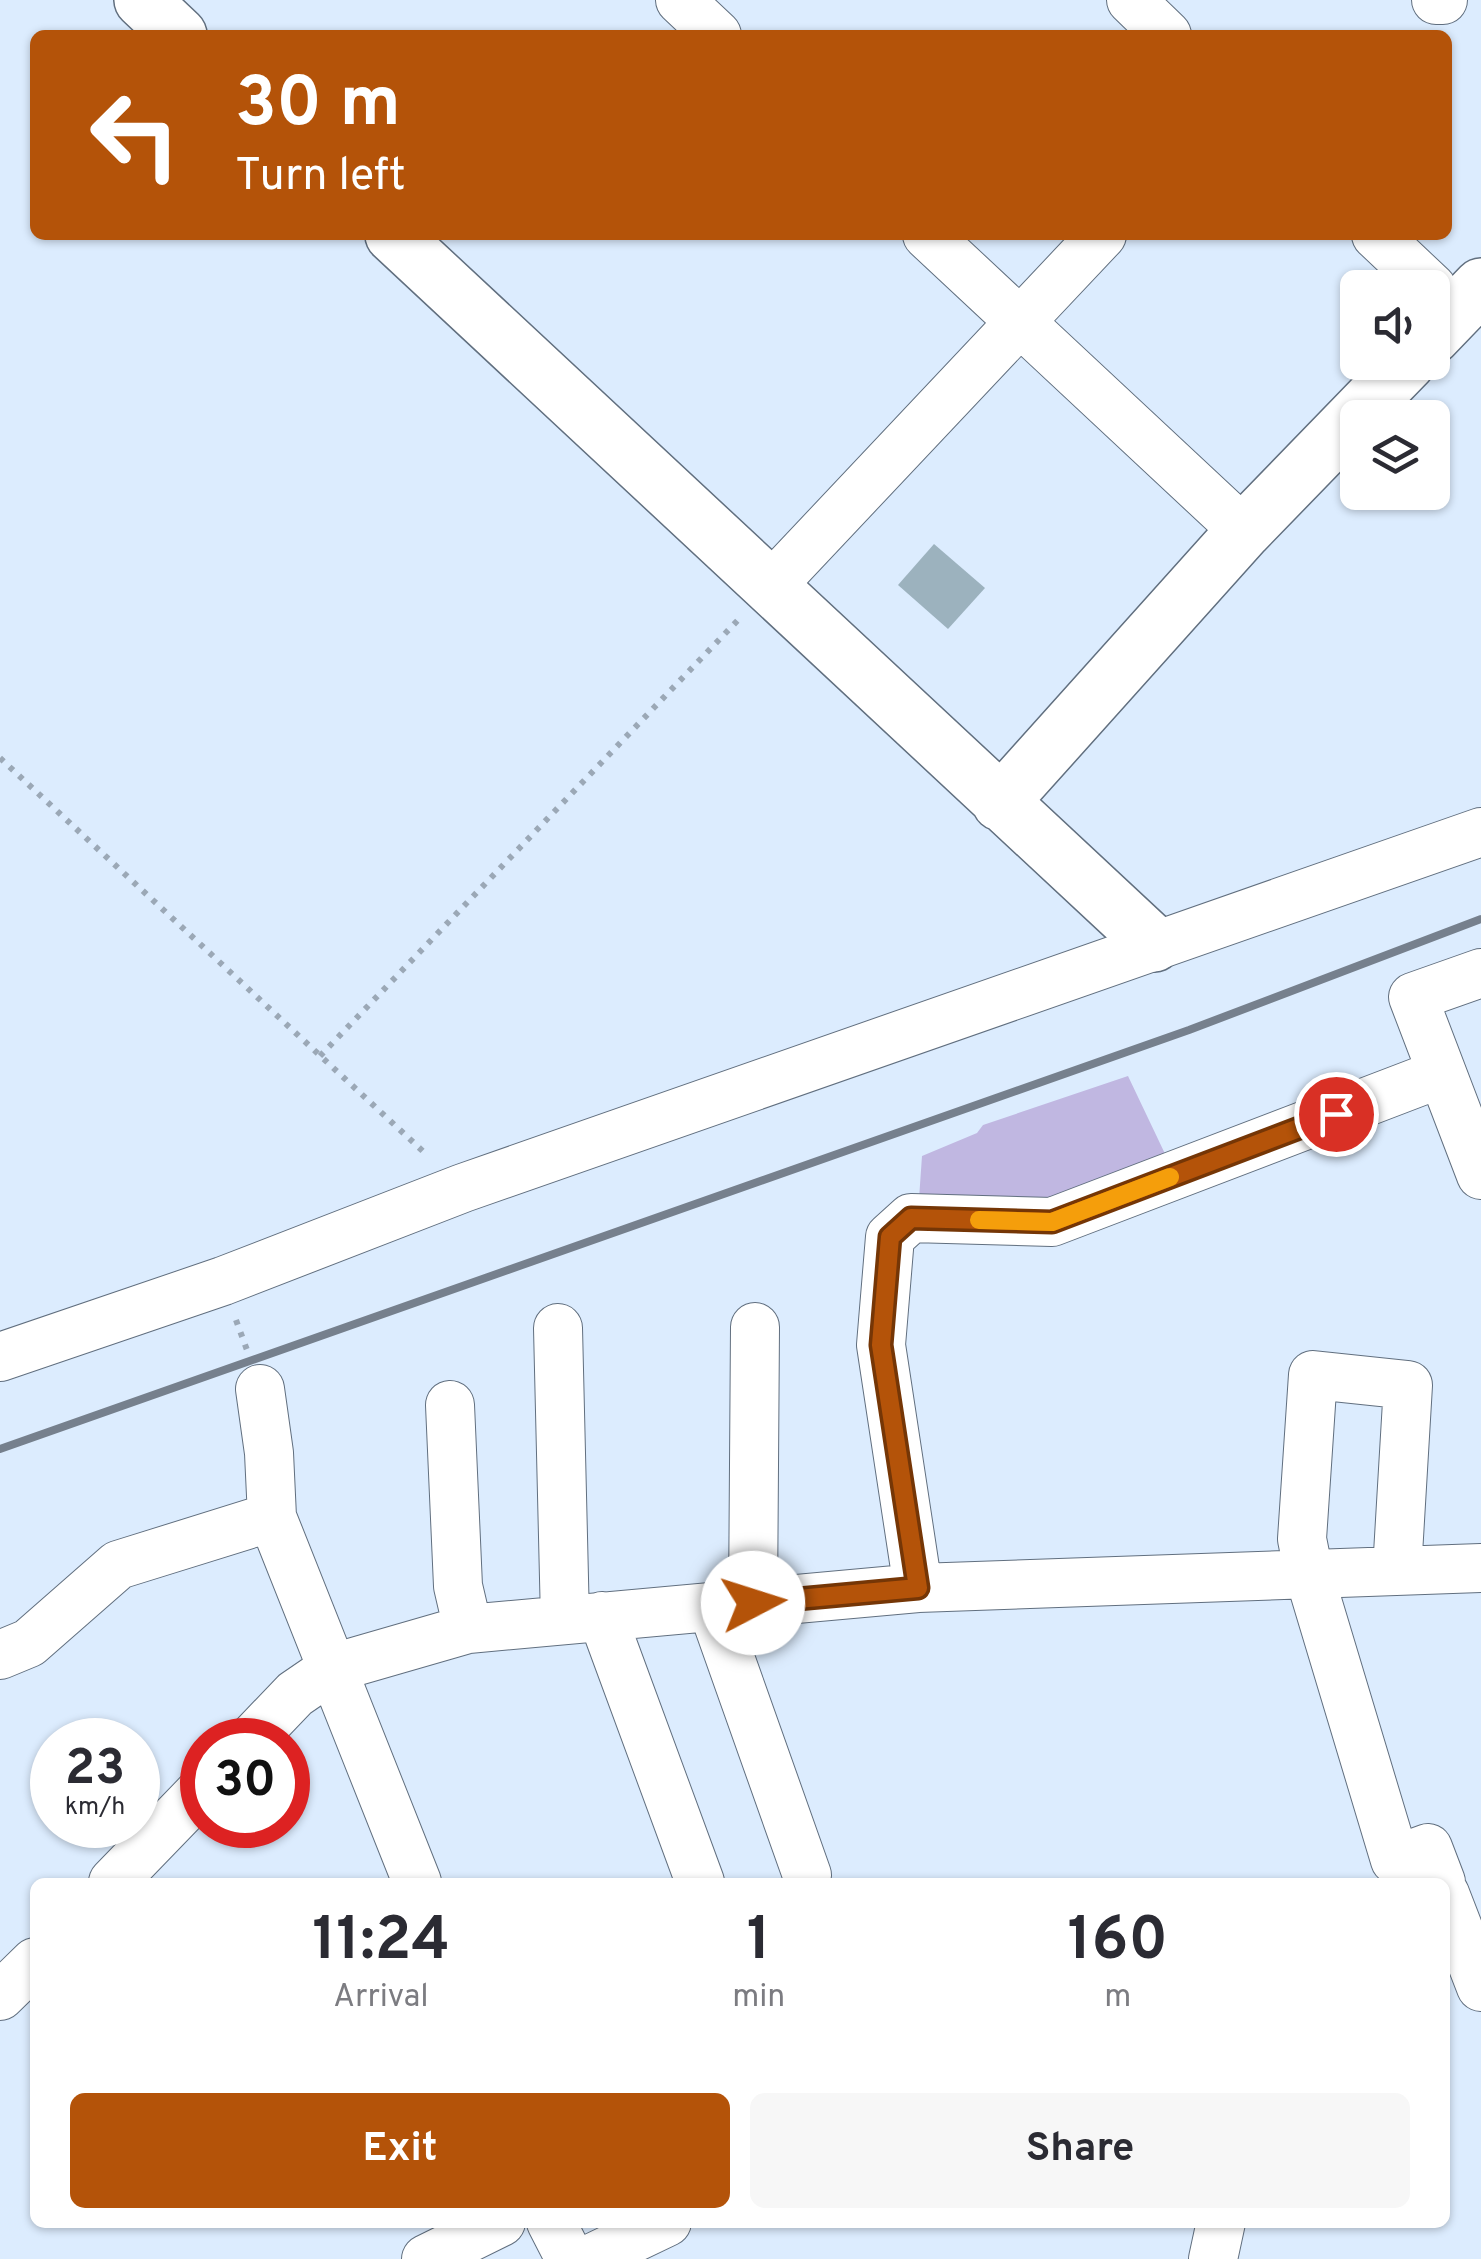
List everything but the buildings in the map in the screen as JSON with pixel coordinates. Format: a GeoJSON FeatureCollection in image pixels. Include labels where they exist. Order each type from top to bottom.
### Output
{"type":"FeatureCollection","features":[{"type":"Feature","properties":{"kind":"street"},"geometry":{"type":"LineString","coordinates":[[142,0],[174,30]]}},
{"type":"Feature","properties":{"kind":"street"},"geometry":{"type":"LineString","coordinates":[[680,0],[712,30]]}},
{"type":"Feature","properties":{"kind":"street"},"geometry":{"type":"LineString","coordinates":[[1132,0],[1162,30]]}},
{"type":"Feature","properties":{"kind":"street"},"geometry":{"type":"LineString","coordinates":[[398,240],[1154,944]]}},
{"type":"Feature","properties":{"kind":"street"},"geometry":{"type":"LineString","coordinates":[[932,240],[1244,531]]}},
{"type":"Feature","properties":{"kind":"street"},"geometry":{"type":"LineString","coordinates":[[770,587],[1097,240]]}},
{"type":"Feature","properties":{"kind":"street"},"geometry":{"type":"LineString","coordinates":[[1381,240],[1413,270]]}},
{"type":"Feature","properties":{"kind":"street"},"geometry":{"type":"LineString","coordinates":[[1000,803],[1244,531],[1391,380]]}},
{"type":"Feature","properties":{"kind":"street"},"geometry":{"type":"LineString","coordinates":[[0,1358],[222,1281],[463,1188],[1481,832]]}},
{"type":"Feature","properties":{"kind":"street"},"geometry":{"type":"LineString","coordinates":[[1481,973],[1413,997],[1481,1175]]}},
{"type":"Feature","properties":{"kind":"street"},"geometry":{"type":"LineString","coordinates":[[918,1588],[881,1345],[890,1237],[911,1218],[1052,1222],[1442,1073]]}},
{"type":"Feature","properties":{"kind":"street"},"geometry":{"type":"LineString","coordinates":[[755,1327],[732,1605],[806,1875]]}},
{"type":"Feature","properties":{"kind":"street"},"geometry":{"type":"LineString","coordinates":[[558,1328],[583,1618],[698,1878]]}},
{"type":"Feature","properties":{"kind":"street"},"geometry":{"type":"LineString","coordinates":[[1397,1571],[1408,1385],[1313,1375],[1302,1539],[1309,1574],[1395,1860],[1428,1848],[1439,1878]]}},
{"type":"Feature","properties":{"kind":"street"},"geometry":{"type":"LineString","coordinates":[[260,1390],[272,1516],[415,1878]]}},
{"type":"Feature","properties":{"kind":"street"},"geometry":{"type":"LineString","coordinates":[[450,1405],[458,1586],[468,1628]]}},
{"type":"Feature","properties":{"kind":"street"},"geometry":{"type":"LineString","coordinates":[[0,1655],[28,1643],[118,1565],[272,1516]]}},
{"type":"Feature","properties":{"kind":"street"},"geometry":{"type":"LineString","coordinates":[[273,1718],[296,1694],[334,1668],[468,1628],[918,1588],[1481,1568]]}},
{"type":"Feature","properties":{"kind":"street"},"geometry":{"type":"LineString","coordinates":[[118,1878],[180,1813]]}},
{"type":"Feature","properties":{"kind":"street"},"geometry":{"type":"LineString","coordinates":[[1450,1907],[1481,1987]]}},
{"type":"Feature","properties":{"kind":"street"},"geometry":{"type":"LineString","coordinates":[[0,1996],[30,1967]]}},
{"type":"Feature","properties":{"kind":"street"},"geometry":{"type":"LineString","coordinates":[[426,2259],[489,2228]]}},
{"type":"Feature","properties":{"kind":"street"},"geometry":{"type":"LineString","coordinates":[[554,2228],[570,2259]]}},
{"type":"Feature","properties":{"kind":"street"},"geometry":{"type":"LineString","coordinates":[[590,2259],[655,2228]]}},
{"type":"Feature","properties":{"kind":"street"},"geometry":{"type":"LineString","coordinates":[[1213,2259],[1220,2228]]}},
{"type":"Feature","properties":{"kind":"path"},"geometry":{"type":"LineString","coordinates":[[320,1056],[770,587]]}},
{"type":"Feature","properties":{"kind":"path"},"geometry":{"type":"LineString","coordinates":[[0,758],[463,1188]]}},
{"type":"Feature","properties":{"kind":"path"},"geometry":{"type":"LineString","coordinates":[[222,1281],[260,1390]]}},
{"type":"Feature","properties":{"kind":"shaded area"},"geometry":{"type":"Polygon","coordinates":[[[1128,1076],[1167,1158],[1048,1200],[919,1199],[922,1156],[977,1133],[983,1125],[1128,1076]]]}},
{"type":"Feature","properties":{"kind":"railway"},"geometry":{"type":"LineString","coordinates":[[0,1449],[1189,1030],[1481,919]]}},
{"type":"Feature","properties":{"kind":"slow traffic"},"geometry":{"type":"LineString","coordinates":[[979,1220],[1052,1222],[1170,1177]]}},
{"type":"Feature","properties":{"kind":"route"},"geometry":{"type":"LineString","coordinates":[[753,1603],[918,1588],[881,1345],[890,1237],[911,1218],[1052,1222],[1336,1114]]}}]}
